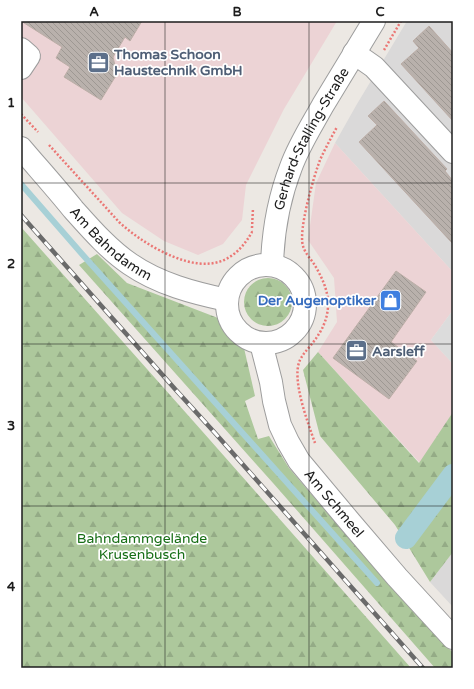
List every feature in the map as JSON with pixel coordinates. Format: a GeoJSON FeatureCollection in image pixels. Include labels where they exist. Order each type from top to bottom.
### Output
{"type":"FeatureCollection","features":[{"type":"Feature","properties":{"kind":"street","name":"Gerhard-Stalling-Straße"},"geometry":{"type":"LineString","coordinates":[[272,265],[277,213],[291,167],[310,128],[374,21]]}},
{"type":"Feature","properties":{"kind":"street"},"geometry":{"type":"LineString","coordinates":[[21,49],[29,56],[21,68]]}},
{"type":"Feature","properties":{"kind":"street"},"geometry":{"type":"LineString","coordinates":[[354,53],[374,67],[453,152]]}},
{"type":"Feature","properties":{"kind":"street","name":"Am Bahndamm"},"geometry":{"type":"LineString","coordinates":[[21,148],[90,228],[114,252],[130,265],[171,285],[227,300]]}},
{"type":"Feature","properties":{"kind":"street"},"geometry":{"type":"LineString","coordinates":[[260,265],[272,265],[285,269],[293,275],[300,284],[305,299],[305,308],[299,326],[292,334],[273,343],[261,343],[240,334],[232,324],[227,312],[227,300],[230,287],[239,275],[248,269],[260,265]]}},
{"type":"Feature","properties":{"kind":"street","name":"Am Schmeel"},"geometry":{"type":"LineString","coordinates":[[261,343],[280,425],[299,461],[397,577],[453,638]]}},
{"type":"Feature","properties":{"kind":"path"},"geometry":{"type":"LineString","coordinates":[[374,67],[401,21]]}},
{"type":"Feature","properties":{"kind":"path"},"geometry":{"type":"LineString","coordinates":[[21,114],[42,137]]}},
{"type":"Feature","properties":{"kind":"path"},"geometry":{"type":"LineString","coordinates":[[319,449],[315,443],[301,398],[297,368],[304,353],[318,336],[325,322],[328,306],[322,279],[303,245],[302,227],[320,159],[339,124]]}},
{"type":"Feature","properties":{"kind":"path"},"geometry":{"type":"LineString","coordinates":[[47,143],[128,230],[147,244],[168,255],[182,260],[196,264],[220,262],[240,249],[252,232],[253,208]]}},
{"type":"Feature","properties":{"kind":"path"},"geometry":{"type":"LineString","coordinates":[[252,232],[274,235]]}},
{"type":"Feature","properties":{"kind":"shaded area"},"geometry":{"type":"Polygon","coordinates":[[[21,21],[337,21],[284,109],[246,185],[242,220],[223,244],[198,255],[164,241],[122,213],[21,97],[21,21]]]}},
{"type":"Feature","properties":{"kind":"shaded area"},"geometry":{"type":"Polygon","coordinates":[[[407,21],[450,21],[453,24],[453,272],[335,143],[407,21]]]}},
{"type":"Feature","properties":{"kind":"shaded area"},"geometry":{"type":"Polygon","coordinates":[[[335,143],[453,272],[453,310],[431,340],[453,364],[453,412],[420,463],[318,352],[337,322],[334,278],[308,240],[316,183],[335,143]]]}},
{"type":"Feature","properties":{"kind":"shaded area"},"geometry":{"type":"Polygon","coordinates":[[[453,310],[453,364],[431,340],[453,310]]]}},
{"type":"Feature","properties":{"kind":"shaded area"},"geometry":{"type":"Polygon","coordinates":[[[453,552],[453,607],[430,582],[453,552]]]}},
{"type":"Feature","properties":{"kind":"green space","name":"Bahndammgelände Krusenbusch"},"geometry":{"type":"Polygon","coordinates":[[[21,227],[202,431],[411,668],[21,668],[21,227]]]}},
{"type":"Feature","properties":{"kind":"green space"},"geometry":{"type":"Polygon","coordinates":[[[97,254],[127,283],[218,318],[244,348],[255,396],[245,401],[258,439],[269,436],[289,468],[453,653],[453,668],[435,668],[79,265],[97,254]]]}},
{"type":"Feature","properties":{"kind":"green space"},"geometry":{"type":"Polygon","coordinates":[[[263,278],[273,278],[285,285],[292,297],[292,307],[285,319],[273,326],[263,326],[255,322],[248,315],[244,307],[244,297],[248,289],[255,282],[263,278]]]}},
{"type":"Feature","properties":{"kind":"green space"},"geometry":{"type":"Polygon","coordinates":[[[318,352],[419,463],[453,412],[453,552],[430,582],[395,525],[320,436],[303,370],[318,352]]]}},
{"type":"Feature","properties":{"kind":"building"},"geometry":{"type":"Polygon","coordinates":[[[21,21],[142,21],[130,41],[125,37],[113,57],[117,74],[101,100],[64,77],[70,67],[56,58],[62,47],[21,21]]]}},
{"type":"Feature","properties":{"kind":"building"},"geometry":{"type":"Polygon","coordinates":[[[429,26],[453,53],[453,121],[401,64],[419,48],[413,41],[429,26]]]}},
{"type":"Feature","properties":{"kind":"building"},"geometry":{"type":"Polygon","coordinates":[[[384,101],[447,169],[445,171],[453,181],[453,244],[359,142],[377,125],[368,116],[384,101]]]}},
{"type":"Feature","properties":{"kind":"building"},"geometry":{"type":"Polygon","coordinates":[[[396,271],[426,292],[391,342],[417,361],[389,399],[333,358],[396,271]]]}},
{"type":"Feature","properties":{"kind":"waterway"},"geometry":{"type":"LineString","coordinates":[[21,184],[377,583]]}},
{"type":"Feature","properties":{"kind":"waterway"},"geometry":{"type":"LineString","coordinates":[[406,538],[453,475]]}},
{"type":"Feature","properties":{"kind":"railway"},"geometry":{"type":"LineString","coordinates":[[21,215],[423,668]]}},
{"type":"Feature","properties":{"kind":"place","name":"Thomas Schoon Haustechnik GmbH"},"geometry":{"type":"Point","coordinates":[98,62]}},
{"type":"Feature","properties":{"kind":"place","name":"Der Augenoptiker"},"geometry":{"type":"Point","coordinates":[391,300]}},
{"type":"Feature","properties":{"kind":"place","name":"Aarsleff"},"geometry":{"type":"Point","coordinates":[356,351]}}]}
